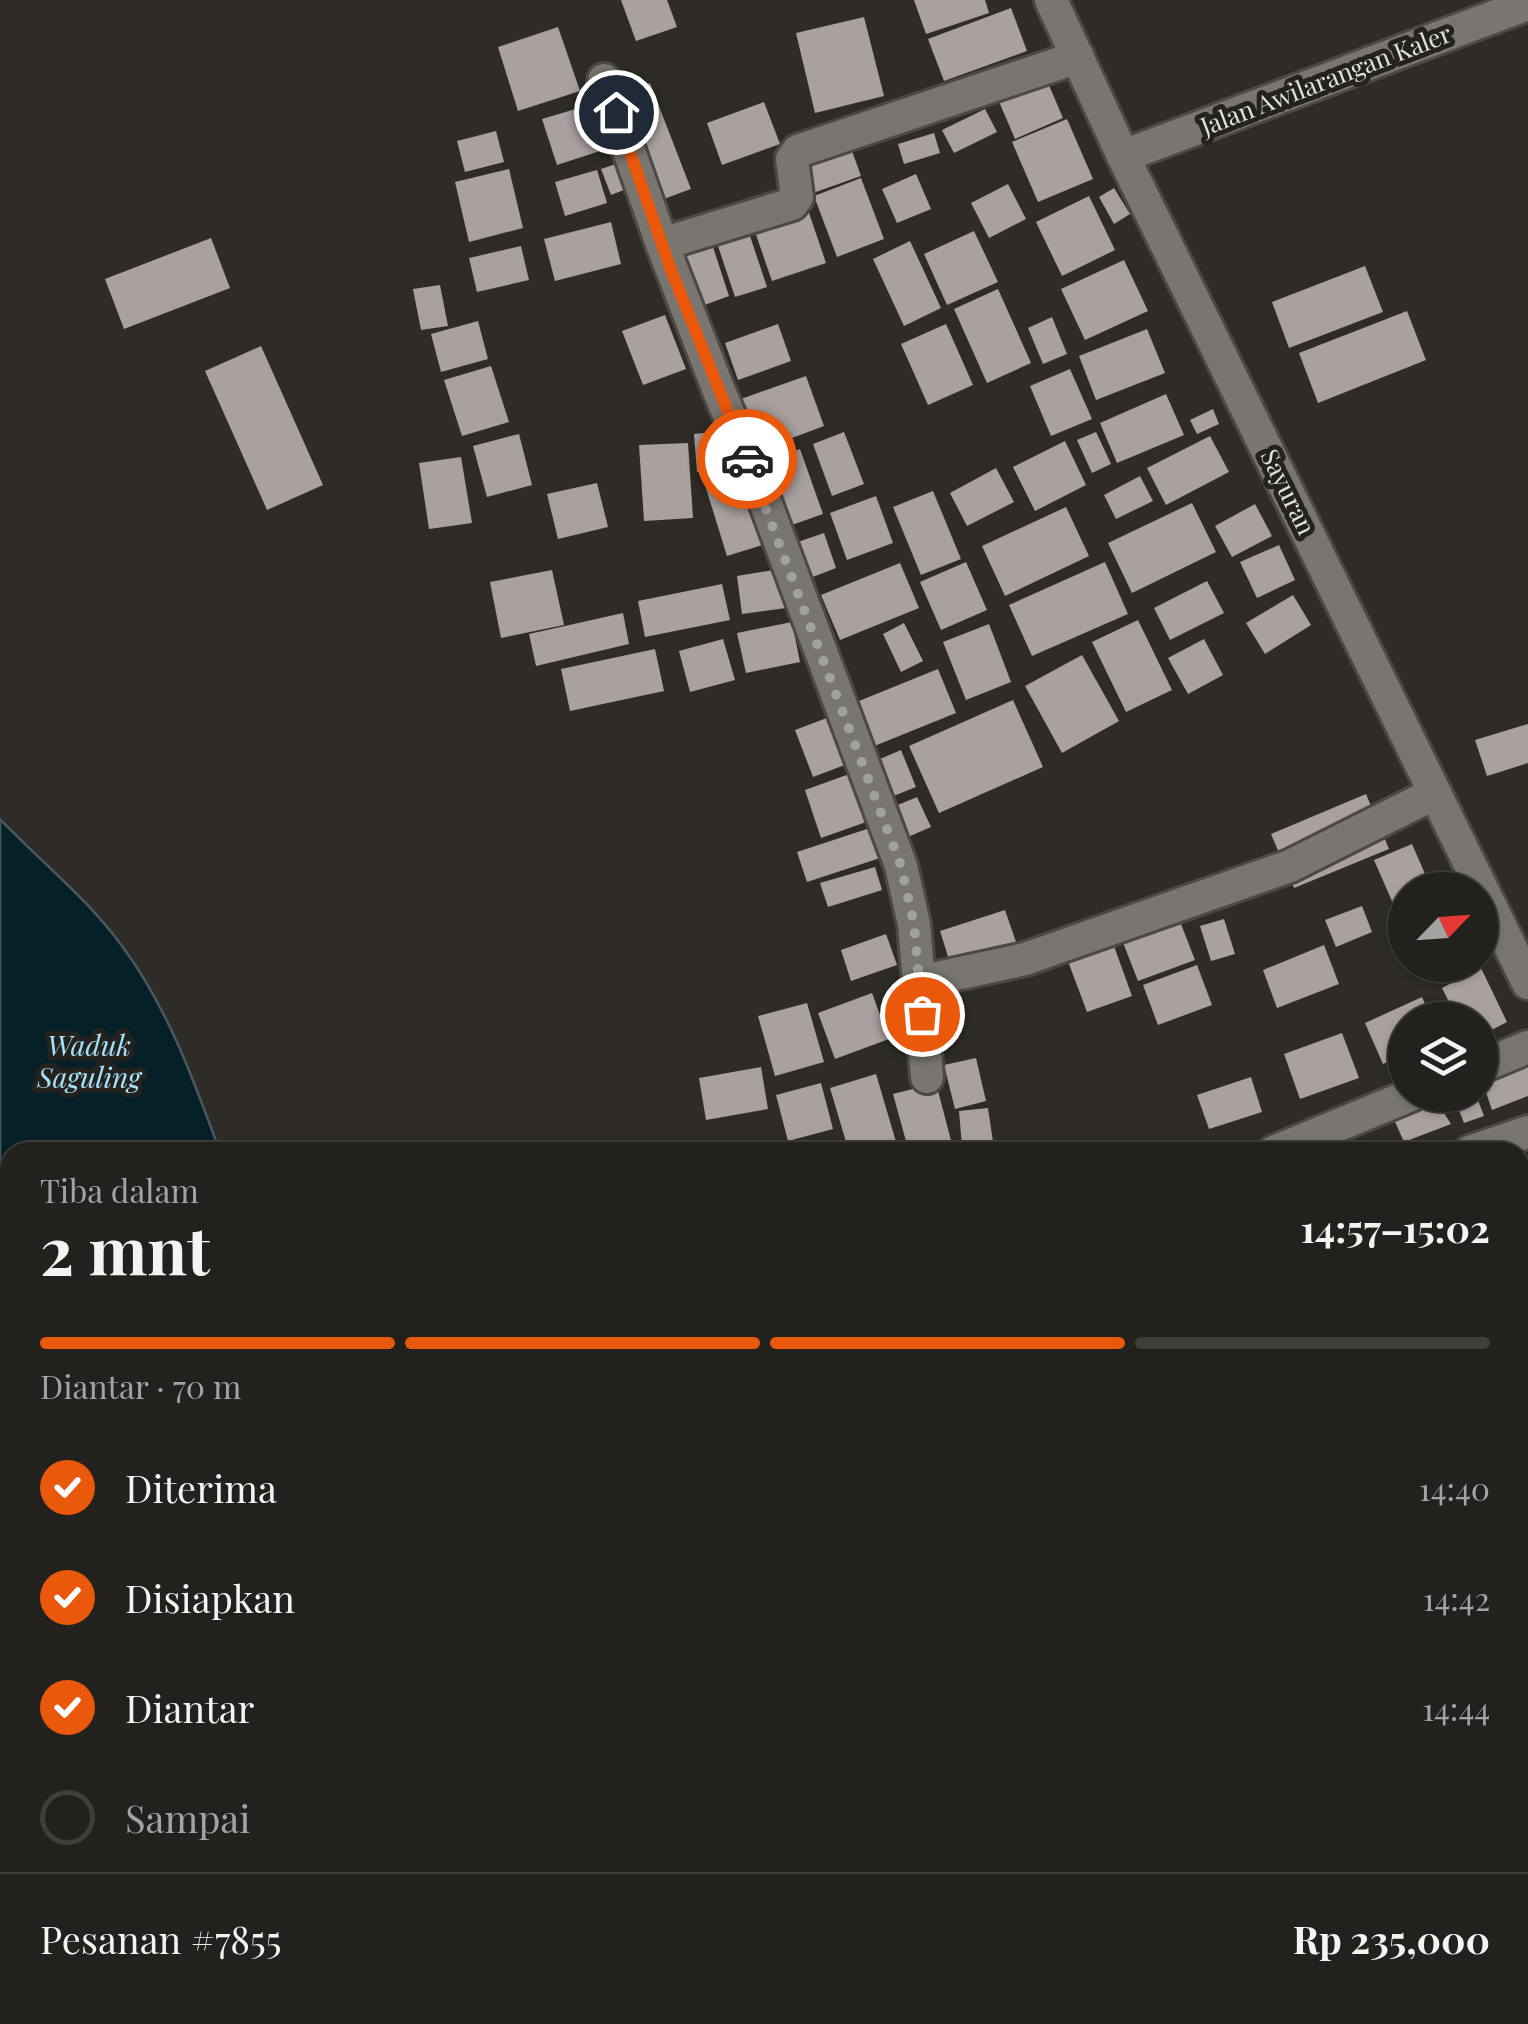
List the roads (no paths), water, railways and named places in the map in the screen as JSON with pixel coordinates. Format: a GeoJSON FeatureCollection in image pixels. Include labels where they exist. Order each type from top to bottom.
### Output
{"type":"FeatureCollection","features":[{"type":"Feature","properties":{"kind":"street","name":"Sayuran"},"geometry":{"type":"LineString","coordinates":[[1051,0],[1528,983]]}},
{"type":"Feature","properties":{"kind":"street","name":"Jalan Awilarangan Kaler"},"geometry":{"type":"LineString","coordinates":[[1124,156],[1528,4]]}},
{"type":"Feature","properties":{"kind":"street"},"geometry":{"type":"LineString","coordinates":[[662,244],[792,204],[797,197],[792,159],[798,151],[1078,57]]}},
{"type":"Feature","properties":{"kind":"street"},"geometry":{"type":"LineString","coordinates":[[604,80],[662,244],[718,391],[762,491],[901,866],[914,924],[927,1077]]}},
{"type":"Feature","properties":{"kind":"street"},"geometry":{"type":"LineString","coordinates":[[919,982],[1026,958],[1290,866],[1435,793]]}},
{"type":"Feature","properties":{"kind":"street"},"geometry":{"type":"LineString","coordinates":[[1498,1059],[1528,1047]]}},
{"type":"Feature","properties":{"kind":"street"},"geometry":{"type":"LineString","coordinates":[[1298,1142],[1388,1105]]}},
{"type":"Feature","properties":{"kind":"street"},"geometry":{"type":"LineString","coordinates":[[1499,1142],[1528,1132]]}},
{"type":"Feature","properties":{"kind":"water","name":"Waduk Saguling"},"geometry":{"type":"Polygon","coordinates":[[[0,819],[94,912],[122,946],[153,994],[178,1046],[216,1142],[0,1142],[0,819]]]}}]}
